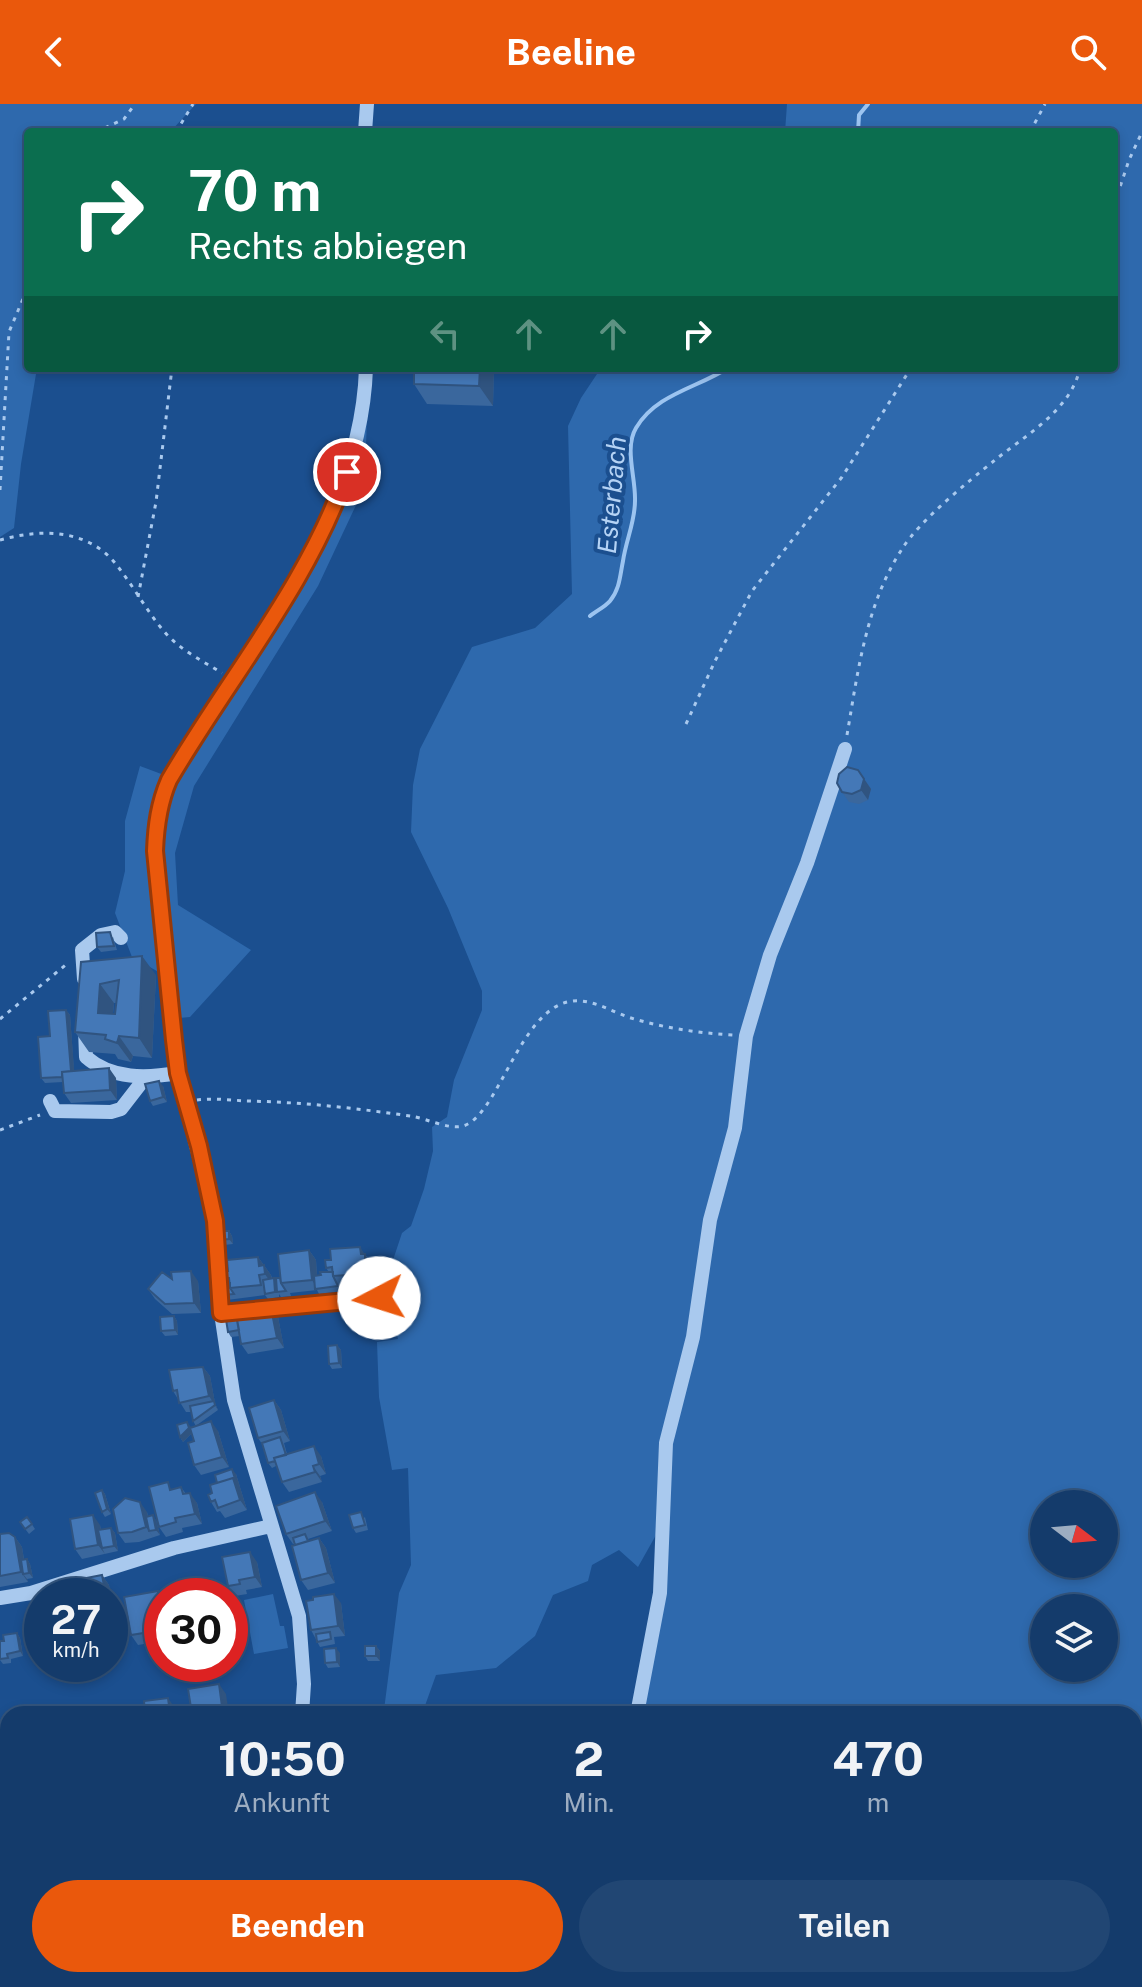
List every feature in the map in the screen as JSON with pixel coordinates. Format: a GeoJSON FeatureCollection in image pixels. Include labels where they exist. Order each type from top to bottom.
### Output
{"type":"FeatureCollection","features":[{"type":"Feature","properties":{"kind":"street"},"geometry":{"type":"LineString","coordinates":[[365,128],[367,104]]}},
{"type":"Feature","properties":{"kind":"street"},"geometry":{"type":"LineString","coordinates":[[303,1706],[299,1616],[234,1400],[221,1313],[215,1221],[199,1146],[178,1073],[156,878],[156,826],[161,799],[169,780],[308,560],[337,502],[356,440],[365,372]]}},
{"type":"Feature","properties":{"kind":"street"},"geometry":{"type":"LineString","coordinates":[[639,1706],[660,1593],[666,1443],[693,1337],[710,1220],[735,1128],[746,1036],[770,955],[807,863],[845,749]]}},
{"type":"Feature","properties":{"kind":"street"},"geometry":{"type":"LineString","coordinates":[[121,938],[115,932],[101,935],[82,950],[86,1057],[98,1068],[145,1078],[178,1073]]}},
{"type":"Feature","properties":{"kind":"street"},"geometry":{"type":"LineString","coordinates":[[53,1106],[111,1112],[121,1109],[145,1078]]}},
{"type":"Feature","properties":{"kind":"street"},"geometry":{"type":"LineString","coordinates":[[221,1313],[379,1298]]}},
{"type":"Feature","properties":{"kind":"street"},"geometry":{"type":"LineString","coordinates":[[0,1598],[31,1593],[174,1548],[271,1526]]}},
{"type":"Feature","properties":{"kind":"path"},"geometry":{"type":"LineString","coordinates":[[105,128],[124,119],[135,104]]}},
{"type":"Feature","properties":{"kind":"path"},"geometry":{"type":"LineString","coordinates":[[178,128],[193,104]]}},
{"type":"Feature","properties":{"kind":"path"},"geometry":{"type":"LineString","coordinates":[[1032,128],[1045,104]]}},
{"type":"Feature","properties":{"kind":"path"},"geometry":{"type":"LineString","coordinates":[[1118,193],[1142,132]]}},
{"type":"Feature","properties":{"kind":"path"},"geometry":{"type":"LineString","coordinates":[[0,490],[9,332],[24,296]]}},
{"type":"Feature","properties":{"kind":"path"},"geometry":{"type":"LineString","coordinates":[[138,597],[156,502],[172,372]]}},
{"type":"Feature","properties":{"kind":"path"},"geometry":{"type":"LineString","coordinates":[[686,724],[752,591],[842,477],[908,372]]}},
{"type":"Feature","properties":{"kind":"path"},"geometry":{"type":"LineString","coordinates":[[845,749],[871,614],[903,546],[986,467],[1052,415],[1067,397],[1078,372]]}},
{"type":"Feature","properties":{"kind":"path"},"geometry":{"type":"LineString","coordinates":[[0,540],[26,533],[59,533],[91,543],[113,561],[163,631],[186,652],[232,679]]}},
{"type":"Feature","properties":{"kind":"path"},"geometry":{"type":"LineString","coordinates":[[0,1019],[82,950]]}},
{"type":"Feature","properties":{"kind":"path"},"geometry":{"type":"LineString","coordinates":[[185,1102],[204,1099],[330,1106],[465,1126],[484,1109],[526,1039],[544,1016],[559,1005],[588,1002],[667,1027],[746,1036]]}},
{"type":"Feature","properties":{"kind":"path"},"geometry":{"type":"LineString","coordinates":[[0,1130],[53,1106]]}},
{"type":"Feature","properties":{"kind":"shaded area"},"geometry":{"type":"Polygon","coordinates":[[[0,104],[196,104],[174,128],[24,128],[24,372],[36,372],[14,528],[0,537],[0,104]]]}},
{"type":"Feature","properties":{"kind":"shaded area"},"geometry":{"type":"Polygon","coordinates":[[[787,104],[1142,104],[1142,1706],[639,1706],[658,1606],[656,1535],[638,1567],[619,1550],[592,1565],[588,1581],[553,1595],[535,1636],[496,1668],[436,1675],[425,1706],[385,1706],[399,1593],[411,1565],[408,1468],[392,1470],[379,1397],[377,1342],[398,1339],[388,1300],[393,1260],[402,1233],[411,1226],[424,1189],[433,1151],[432,1127],[447,1117],[454,1080],[482,1010],[482,991],[448,908],[411,832],[413,785],[420,749],[472,647],[535,628],[572,594],[568,426],[598,372],[1118,372],[1118,128],[785,128],[787,104]]]}},
{"type":"Feature","properties":{"kind":"shaded area"},"geometry":{"type":"Polygon","coordinates":[[[367,412],[365,486],[318,586],[194,786],[175,853],[178,905],[251,950],[190,1017],[179,1018],[159,850],[164,804],[180,771],[283,613],[367,412]]]}},
{"type":"Feature","properties":{"kind":"shaded area"},"geometry":{"type":"Polygon","coordinates":[[[140,766],[164,775],[151,805],[149,847],[164,975],[132,957],[115,913],[125,871],[125,821],[140,766]]]}},
{"type":"Feature","properties":{"kind":"shaded area"},"geometry":{"type":"Polygon","coordinates":[[[273,1594],[288,1648],[254,1654],[248,1622],[248,1599],[273,1594]]]}},
{"type":"Feature","properties":{"kind":"building"},"geometry":{"type":"Polygon","coordinates":[[[414,372],[480,372],[479,386],[414,384],[414,372]]]}},
{"type":"Feature","properties":{"kind":"building"},"geometry":{"type":"Polygon","coordinates":[[[847,767],[858,770],[864,779],[861,790],[852,794],[842,792],[837,783],[839,774],[847,767]]]}},
{"type":"Feature","properties":{"kind":"building"},"geometry":{"type":"Polygon","coordinates":[[[110,932],[114,946],[97,947],[96,933],[110,932]]]}},
{"type":"Feature","properties":{"kind":"building"},"geometry":{"type":"Polygon","coordinates":[[[142,956],[139,1038],[119,1036],[117,1043],[105,1039],[106,1035],[75,1032],[81,962],[142,956]],[[119,980],[100,984],[98,1013],[115,1014],[119,980]]]}},
{"type":"Feature","properties":{"kind":"building"},"geometry":{"type":"Polygon","coordinates":[[[66,1010],[71,1071],[62,1072],[62,1077],[41,1078],[38,1037],[50,1036],[48,1011],[66,1010]]]}},
{"type":"Feature","properties":{"kind":"building"},"geometry":{"type":"Polygon","coordinates":[[[109,1068],[110,1090],[64,1093],[62,1072],[109,1068]]]}},
{"type":"Feature","properties":{"kind":"building"},"geometry":{"type":"Polygon","coordinates":[[[159,1081],[163,1097],[150,1101],[145,1084],[159,1081]]]}},
{"type":"Feature","properties":{"kind":"building"},"geometry":{"type":"Polygon","coordinates":[[[220,1231],[229,1231],[229,1239],[220,1240],[220,1231]]]}},
{"type":"Feature","properties":{"kind":"building"},"geometry":{"type":"Polygon","coordinates":[[[360,1247],[361,1254],[365,1254],[362,1274],[333,1276],[332,1267],[326,1268],[325,1260],[331,1260],[330,1249],[360,1247]]]}},
{"type":"Feature","properties":{"kind":"building"},"geometry":{"type":"Polygon","coordinates":[[[309,1250],[312,1280],[281,1283],[278,1254],[309,1250]]]}},
{"type":"Feature","properties":{"kind":"building"},"geometry":{"type":"Polygon","coordinates":[[[258,1257],[259,1266],[264,1265],[265,1274],[259,1275],[261,1285],[230,1288],[229,1278],[224,1278],[223,1271],[228,1271],[227,1260],[258,1257]]]}},
{"type":"Feature","properties":{"kind":"building"},"geometry":{"type":"Polygon","coordinates":[[[377,1269],[377,1276],[365,1277],[365,1270],[377,1269]]]}},
{"type":"Feature","properties":{"kind":"building"},"geometry":{"type":"Polygon","coordinates":[[[191,1271],[194,1303],[165,1304],[148,1289],[162,1272],[172,1279],[171,1272],[191,1271]]]}},
{"type":"Feature","properties":{"kind":"building"},"geometry":{"type":"Polygon","coordinates":[[[320,1272],[333,1272],[338,1286],[315,1289],[314,1276],[321,1275],[320,1272]]]}},
{"type":"Feature","properties":{"kind":"building"},"geometry":{"type":"Polygon","coordinates":[[[274,1278],[275,1292],[265,1294],[263,1280],[274,1278]]]}},
{"type":"Feature","properties":{"kind":"building"},"geometry":{"type":"Polygon","coordinates":[[[276,1278],[280,1278],[286,1291],[277,1292],[276,1278]]]}},
{"type":"Feature","properties":{"kind":"building"},"geometry":{"type":"Polygon","coordinates":[[[222,1283],[230,1283],[234,1294],[224,1295],[222,1283]]]}},
{"type":"Feature","properties":{"kind":"building"},"geometry":{"type":"Polygon","coordinates":[[[271,1308],[277,1338],[241,1344],[236,1314],[271,1308]]]}},
{"type":"Feature","properties":{"kind":"building"},"geometry":{"type":"Polygon","coordinates":[[[241,1311],[236,1314],[239,1330],[228,1332],[225,1313],[241,1311]]]}},
{"type":"Feature","properties":{"kind":"building"},"geometry":{"type":"Polygon","coordinates":[[[174,1316],[175,1330],[161,1331],[160,1317],[174,1316]]]}},
{"type":"Feature","properties":{"kind":"building"},"geometry":{"type":"Polygon","coordinates":[[[337,1345],[339,1363],[329,1364],[328,1346],[337,1345]]]}},
{"type":"Feature","properties":{"kind":"building"},"geometry":{"type":"Polygon","coordinates":[[[203,1367],[209,1396],[179,1403],[169,1370],[203,1367]]]}},
{"type":"Feature","properties":{"kind":"building"},"geometry":{"type":"Polygon","coordinates":[[[274,1400],[283,1431],[258,1438],[249,1408],[274,1400]]]}},
{"type":"Feature","properties":{"kind":"building"},"geometry":{"type":"Polygon","coordinates":[[[214,1401],[215,1405],[193,1421],[190,1406],[214,1401]]]}},
{"type":"Feature","properties":{"kind":"building"},"geometry":{"type":"Polygon","coordinates":[[[211,1421],[222,1457],[194,1465],[188,1443],[194,1441],[190,1428],[211,1421]]]}},
{"type":"Feature","properties":{"kind":"building"},"geometry":{"type":"Polygon","coordinates":[[[187,1422],[189,1428],[180,1437],[177,1425],[187,1422]]]}},
{"type":"Feature","properties":{"kind":"building"},"geometry":{"type":"Polygon","coordinates":[[[280,1437],[286,1455],[268,1463],[262,1443],[280,1437]]]}},
{"type":"Feature","properties":{"kind":"building"},"geometry":{"type":"Polygon","coordinates":[[[314,1446],[319,1464],[313,1466],[315,1472],[282,1482],[274,1458],[314,1446]]]}},
{"type":"Feature","properties":{"kind":"building"},"geometry":{"type":"Polygon","coordinates":[[[232,1469],[236,1482],[233,1478],[217,1483],[215,1475],[232,1469]]]}},
{"type":"Feature","properties":{"kind":"building"},"geometry":{"type":"Polygon","coordinates":[[[233,1478],[240,1500],[218,1508],[215,1500],[211,1502],[208,1495],[212,1493],[210,1485],[233,1478]]]}},
{"type":"Feature","properties":{"kind":"building"},"geometry":{"type":"Polygon","coordinates":[[[168,1482],[170,1490],[181,1487],[183,1494],[190,1493],[195,1514],[175,1518],[176,1522],[159,1527],[149,1487],[168,1482]]]}},
{"type":"Feature","properties":{"kind":"building"},"geometry":{"type":"Polygon","coordinates":[[[102,1490],[107,1509],[102,1512],[95,1493],[102,1490]]]}},
{"type":"Feature","properties":{"kind":"building"},"geometry":{"type":"Polygon","coordinates":[[[315,1492],[325,1521],[286,1534],[276,1506],[315,1492]]]}},
{"type":"Feature","properties":{"kind":"building"},"geometry":{"type":"Polygon","coordinates":[[[125,1498],[140,1502],[146,1527],[118,1533],[113,1509],[125,1498]]]}},
{"type":"Feature","properties":{"kind":"building"},"geometry":{"type":"Polygon","coordinates":[[[361,1512],[365,1525],[353,1528],[349,1515],[361,1512]]]}},
{"type":"Feature","properties":{"kind":"building"},"geometry":{"type":"Polygon","coordinates":[[[93,1515],[98,1545],[75,1549],[70,1519],[93,1515]]]}},
{"type":"Feature","properties":{"kind":"building"},"geometry":{"type":"Polygon","coordinates":[[[153,1515],[156,1530],[149,1531],[146,1517],[153,1515]]]}},
{"type":"Feature","properties":{"kind":"building"},"geometry":{"type":"Polygon","coordinates":[[[27,1517],[32,1524],[25,1529],[20,1522],[27,1517]]]}},
{"type":"Feature","properties":{"kind":"building"},"geometry":{"type":"Polygon","coordinates":[[[111,1528],[114,1546],[102,1548],[98,1530],[111,1528]]]}},
{"type":"Feature","properties":{"kind":"building"},"geometry":{"type":"Polygon","coordinates":[[[9,1533],[15,1537],[21,1572],[0,1576],[0,1534],[9,1533]]]}},
{"type":"Feature","properties":{"kind":"building"},"geometry":{"type":"Polygon","coordinates":[[[305,1534],[308,1541],[295,1545],[293,1538],[305,1534]]]}},
{"type":"Feature","properties":{"kind":"building"},"geometry":{"type":"Polygon","coordinates":[[[319,1538],[328,1573],[301,1580],[292,1546],[319,1538]]]}},
{"type":"Feature","properties":{"kind":"building"},"geometry":{"type":"Polygon","coordinates":[[[250,1552],[255,1577],[226,1578],[222,1557],[250,1552]]]}},
{"type":"Feature","properties":{"kind":"building"},"geometry":{"type":"Polygon","coordinates":[[[27,1559],[29,1573],[23,1574],[21,1560],[27,1559]]]}},
{"type":"Feature","properties":{"kind":"building"},"geometry":{"type":"Polygon","coordinates":[[[144,1593],[144,1633],[131,1635],[128,1596],[144,1593]]]}},
{"type":"Feature","properties":{"kind":"building"},"geometry":{"type":"Polygon","coordinates":[[[334,1594],[338,1626],[311,1630],[306,1601],[334,1594]]]}},
{"type":"Feature","properties":{"kind":"building"},"geometry":{"type":"Polygon","coordinates":[[[330,1632],[331,1639],[317,1642],[316,1634],[330,1632]]]}},
{"type":"Feature","properties":{"kind":"building"},"geometry":{"type":"Polygon","coordinates":[[[17,1633],[20,1651],[0,1659],[3,1635],[17,1633]]]}},
{"type":"Feature","properties":{"kind":"building"},"geometry":{"type":"Polygon","coordinates":[[[365,1646],[376,1646],[376,1656],[365,1656],[365,1646]]]}},
{"type":"Feature","properties":{"kind":"building"},"geometry":{"type":"Polygon","coordinates":[[[336,1648],[337,1662],[325,1663],[324,1649],[336,1648]]]}},
{"type":"Feature","properties":{"kind":"building"},"geometry":{"type":"Polygon","coordinates":[[[219,1684],[222,1706],[191,1706],[188,1689],[219,1684]]]}},
{"type":"Feature","properties":{"kind":"building"},"geometry":{"type":"Polygon","coordinates":[[[168,1698],[169,1706],[144,1706],[144,1701],[168,1698]]]}},
{"type":"Feature","properties":{"kind":"waterway","name":"Esterbach"},"geometry":{"type":"LineString","coordinates":[[858,128],[859,115],[868,104]]}},
{"type":"Feature","properties":{"kind":"waterway","name":"Esterbach"},"geometry":{"type":"LineString","coordinates":[[590,616],[610,601],[619,582],[635,509],[631,445],[636,428],[644,416],[666,399],[721,372]]}},
{"type":"Feature","properties":{"kind":"route"},"geometry":{"type":"LineString","coordinates":[[347,472],[337,502],[308,560],[169,780],[161,799],[156,826],[156,878],[178,1073],[199,1146],[215,1221],[221,1313],[379,1298]]}}]}
